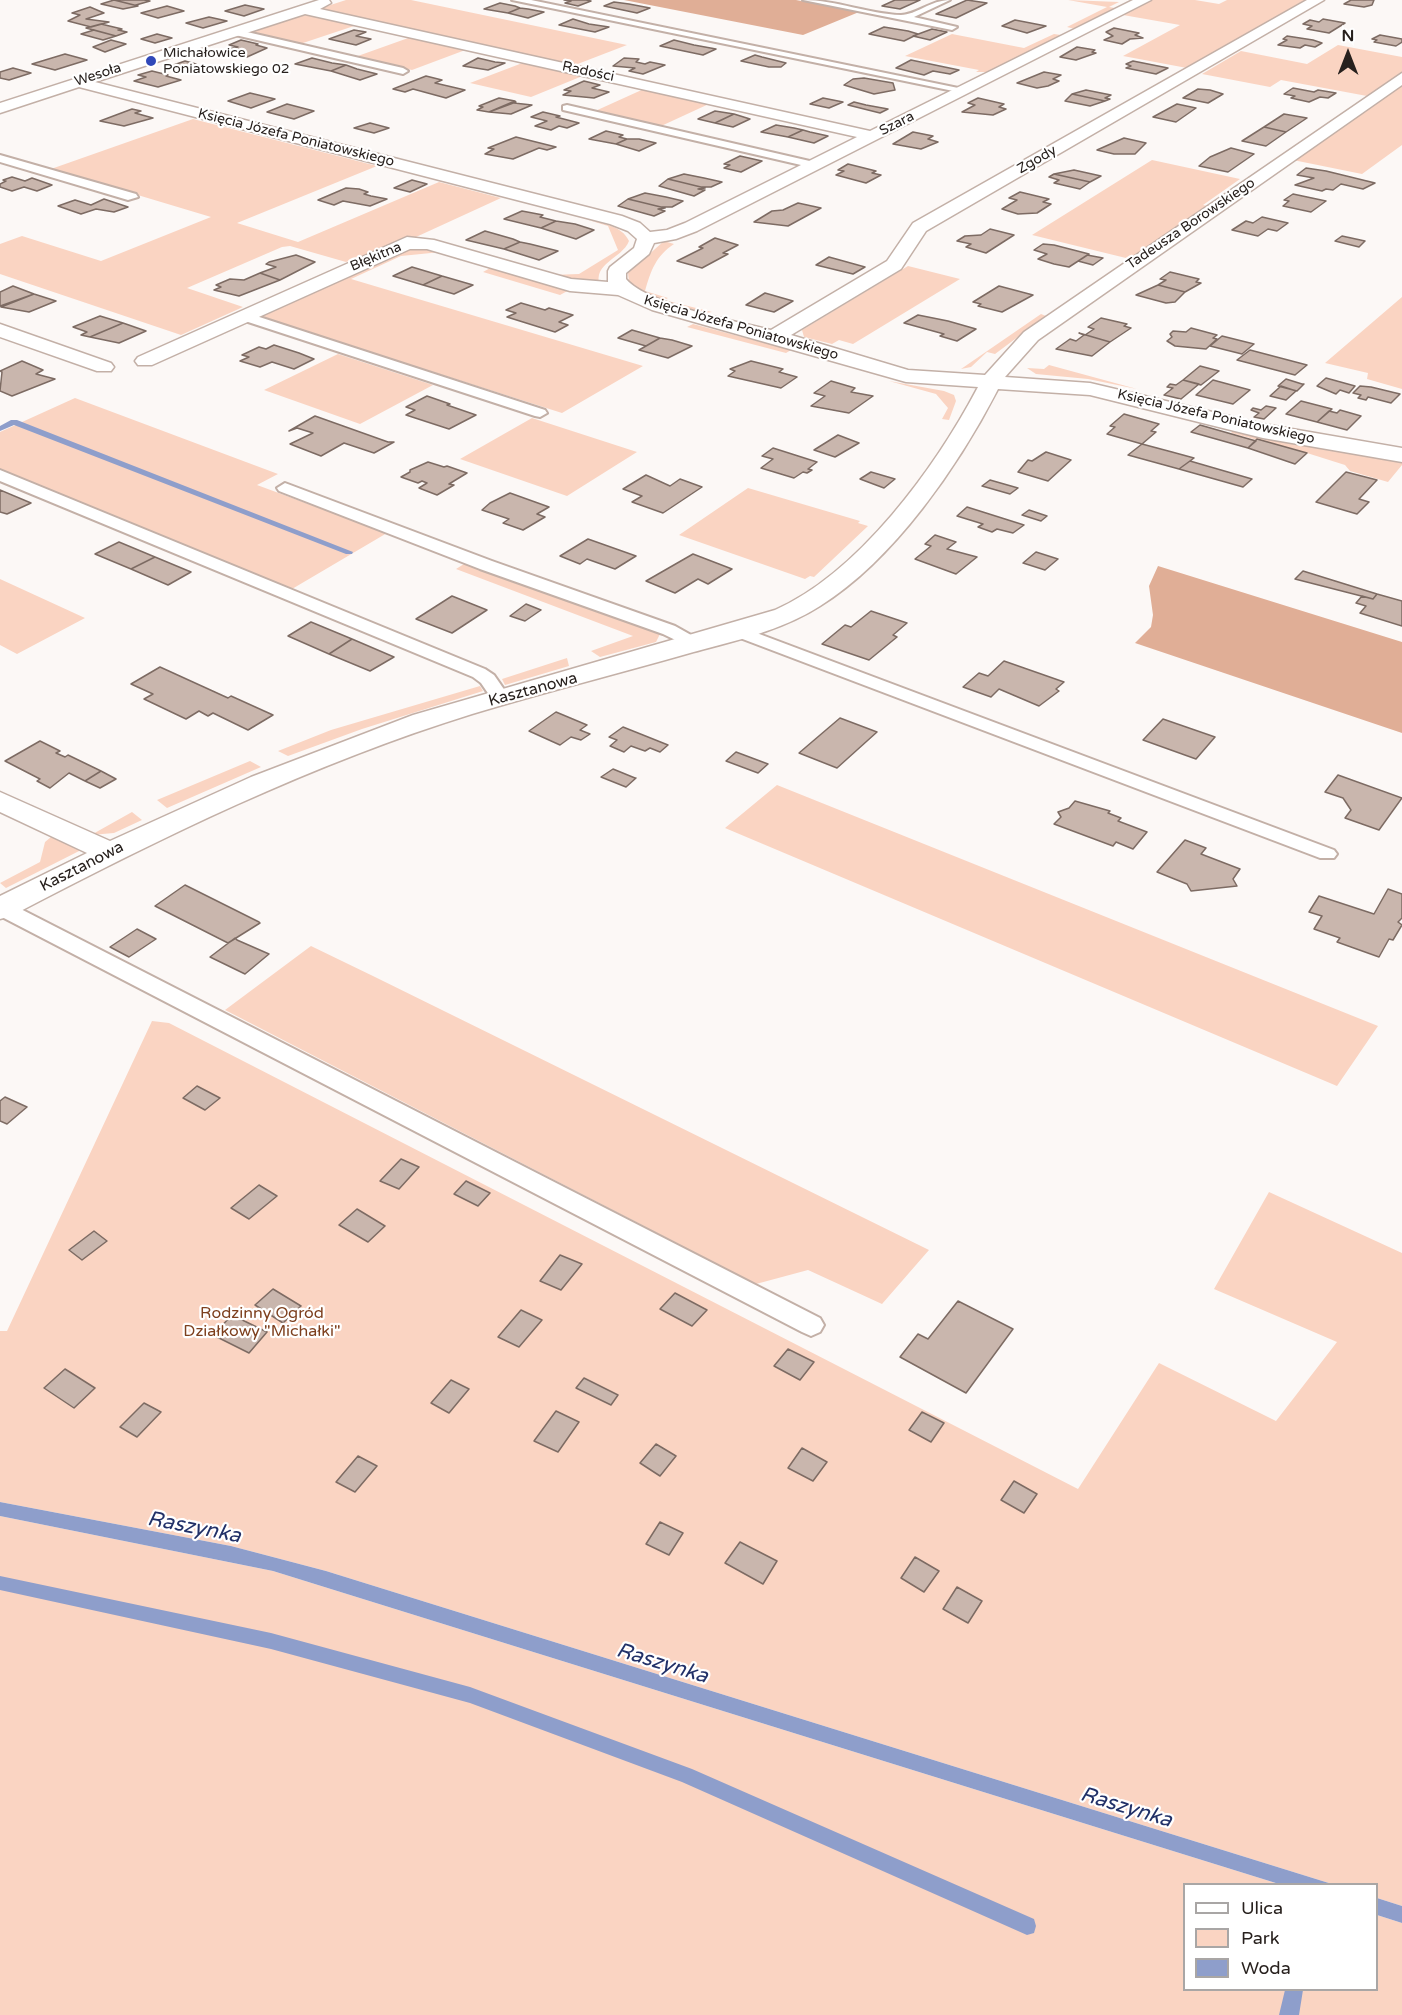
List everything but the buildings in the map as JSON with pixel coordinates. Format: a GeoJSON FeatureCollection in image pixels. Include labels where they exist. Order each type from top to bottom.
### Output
{"type":"FeatureCollection","features":[{"type":"Feature","properties":{"kind":"street","name":"Wesoła"},"geometry":{"type":"LineString","coordinates":[[0,108],[333,0]]}},
{"type":"Feature","properties":{"kind":"street","name":"Szara"},"geometry":{"type":"LineString","coordinates":[[646,238],[683,231],[1144,0]]}},
{"type":"Feature","properties":{"kind":"street","name":"Zgody"},"geometry":{"type":"LineString","coordinates":[[774,337],[894,265],[919,227],[1317,0]]}},
{"type":"Feature","properties":{"kind":"street","name":"Radości"},"geometry":{"type":"LineString","coordinates":[[303,9],[872,136]]}},
{"type":"Feature","properties":{"kind":"street","name":"Tadeusza Borowskiego"},"geometry":{"type":"LineString","coordinates":[[991,382],[1017,349],[1068,308],[1402,78]]}},
{"type":"Feature","properties":{"kind":"street","name":"Księcia Józefa Poniatowskiego"},"geometry":{"type":"LineString","coordinates":[[77,82],[616,220],[634,226],[646,238]]}},
{"type":"Feature","properties":{"kind":"street"},"geometry":{"type":"LineString","coordinates":[[621,289],[616,273],[642,250],[646,238]]}},
{"type":"Feature","properties":{"kind":"street","name":"Błękitna"},"geometry":{"type":"LineString","coordinates":[[145,361],[407,243],[433,245],[570,285],[621,289]]}},
{"type":"Feature","properties":{"kind":"street","name":"Księcia Józefa Poniatowskiego"},"geometry":{"type":"LineString","coordinates":[[621,289],[659,306],[906,376],[1101,391],[1263,431],[1402,455]]}},
{"type":"Feature","properties":{"kind":"street"},"geometry":{"type":"LineString","coordinates":[[0,330],[104,367]]}},
{"type":"Feature","properties":{"kind":"street","name":"Kasztanowa"},"geometry":{"type":"LineString","coordinates":[[1,908],[108,853],[223,799],[325,756],[426,720],[698,644],[780,617],[804,605],[834,584],[896,522],[963,435],[991,382]]}},
{"type":"Feature","properties":{"kind":"street"},"geometry":{"type":"LineString","coordinates":[[0,801],[91,842],[108,853]]}},
{"type":"Feature","properties":{"kind":"lane"},"geometry":{"type":"LineString","coordinates":[[517,0],[963,90]]}},
{"type":"Feature","properties":{"kind":"lane"},"geometry":{"type":"LineString","coordinates":[[808,0],[952,27]]}},
{"type":"Feature","properties":{"kind":"lane"},"geometry":{"type":"LineString","coordinates":[[904,18],[945,0]]}},
{"type":"Feature","properties":{"kind":"lane"},"geometry":{"type":"LineString","coordinates":[[234,32],[404,71]]}},
{"type":"Feature","properties":{"kind":"lane"},"geometry":{"type":"LineString","coordinates":[[567,108],[814,165]]}},
{"type":"Feature","properties":{"kind":"lane"},"geometry":{"type":"LineString","coordinates":[[0,158],[132,197]]}},
{"type":"Feature","properties":{"kind":"lane"},"geometry":{"type":"LineString","coordinates":[[244,316],[540,413]]}},
{"type":"Feature","properties":{"kind":"lane"},"geometry":{"type":"LineString","coordinates":[[0,475],[479,673],[488,679],[501,698]]}},
{"type":"Feature","properties":{"kind":"lane"},"geometry":{"type":"LineString","coordinates":[[285,488],[486,565],[669,630],[698,644]]}},
{"type":"Feature","properties":{"kind":"lane"},"geometry":{"type":"LineString","coordinates":[[738,631],[1327,854]]}},
{"type":"Feature","properties":{"kind":"lane"},"geometry":{"type":"LineString","coordinates":[[1,908],[811,1325]]}},
{"type":"Feature","properties":{"kind":"green space"},"geometry":{"type":"Polygon","coordinates":[[[346,0],[411,0],[627,45],[575,65],[315,10],[346,0]]]}},
{"type":"Feature","properties":{"kind":"green space"},"geometry":{"type":"Polygon","coordinates":[[[1068,0],[1119,2],[1109,7],[1120,9],[1075,29],[1067,27],[1107,7],[1068,0]]]}},
{"type":"Feature","properties":{"kind":"green space"},"geometry":{"type":"Polygon","coordinates":[[[1150,0],[1195,0],[1219,4],[1227,0],[1308,0],[1187,68],[1123,56],[1180,25],[1123,15],[1093,28],[1150,0]]]}},
{"type":"Feature","properties":{"kind":"green space"},"geometry":{"type":"Polygon","coordinates":[[[314,15],[357,25],[300,44],[247,32],[296,16],[314,15]]]}},
{"type":"Feature","properties":{"kind":"green space"},"geometry":{"type":"Polygon","coordinates":[[[952,34],[1024,48],[1054,34],[1061,35],[991,72],[976,72],[979,70],[905,56],[952,34]]]}},
{"type":"Feature","properties":{"kind":"green space"},"geometry":{"type":"Polygon","coordinates":[[[411,37],[468,49],[412,70],[355,57],[411,37]]]}},
{"type":"Feature","properties":{"kind":"green space"},"geometry":{"type":"Polygon","coordinates":[[[1338,45],[1402,57],[1402,72],[1367,96],[1281,80],[1270,87],[1202,74],[1241,51],[1307,64],[1338,45]]]}},
{"type":"Feature","properties":{"kind":"green space"},"geometry":{"type":"Polygon","coordinates":[[[525,62],[585,75],[531,97],[470,83],[525,62]]]}},
{"type":"Feature","properties":{"kind":"green space"},"geometry":{"type":"Polygon","coordinates":[[[1402,83],[1402,145],[1362,174],[1293,160],[1402,83]]]}},
{"type":"Feature","properties":{"kind":"green space"},"geometry":{"type":"Polygon","coordinates":[[[646,88],[711,103],[659,127],[593,112],[646,88]]]}},
{"type":"Feature","properties":{"kind":"green space"},"geometry":{"type":"Polygon","coordinates":[[[193,119],[377,166],[237,223],[298,242],[439,182],[501,198],[416,237],[346,262],[290,246],[282,247],[187,288],[243,307],[181,335],[0,274],[0,244],[22,236],[101,261],[211,217],[51,169],[193,119]]]}},
{"type":"Feature","properties":{"kind":"green space"},"geometry":{"type":"Polygon","coordinates":[[[1152,160],[1240,179],[1203,205],[1207,206],[1130,259],[1032,235],[1152,160]]]}},
{"type":"Feature","properties":{"kind":"green space"},"geometry":{"type":"Polygon","coordinates":[[[585,219],[616,228],[629,241],[600,272],[600,286],[552,275],[579,274],[618,250],[608,226],[585,219]]]}},
{"type":"Feature","properties":{"kind":"green space"},"geometry":{"type":"Polygon","coordinates":[[[664,241],[674,244],[655,264],[645,291],[668,298],[664,300],[712,312],[705,313],[650,297],[629,283],[628,273],[664,241]]]}},
{"type":"Feature","properties":{"kind":"green space"},"geometry":{"type":"Polygon","coordinates":[[[414,248],[441,252],[401,256],[351,279],[643,366],[562,413],[257,316],[396,251],[414,248]]]}},
{"type":"Feature","properties":{"kind":"green space"},"geometry":{"type":"Polygon","coordinates":[[[908,266],[960,279],[853,344],[839,340],[832,344],[804,337],[802,330],[908,266]]]}},
{"type":"Feature","properties":{"kind":"green space"},"geometry":{"type":"Polygon","coordinates":[[[492,267],[571,289],[560,295],[483,272],[492,267]]]}},
{"type":"Feature","properties":{"kind":"green space"},"geometry":{"type":"Polygon","coordinates":[[[1402,297],[1402,389],[1367,379],[1368,373],[1325,363],[1402,297]]]}},
{"type":"Feature","properties":{"kind":"green space"},"geometry":{"type":"Polygon","coordinates":[[[1041,314],[1046,316],[995,354],[987,352],[971,367],[961,369],[1041,314]]]}},
{"type":"Feature","properties":{"kind":"green space"},"geometry":{"type":"Polygon","coordinates":[[[693,324],[791,350],[786,353],[687,327],[693,324]]]}},
{"type":"Feature","properties":{"kind":"green space"},"geometry":{"type":"Polygon","coordinates":[[[338,354],[433,385],[360,424],[264,390],[338,354]]]}},
{"type":"Feature","properties":{"kind":"green space"},"geometry":{"type":"Polygon","coordinates":[[[1049,365],[1137,389],[1088,379],[1036,374],[1027,368],[1044,369],[1049,365]]]}},
{"type":"Feature","properties":{"kind":"green space"},"geometry":{"type":"Polygon","coordinates":[[[889,381],[944,391],[954,395],[956,401],[949,420],[942,419],[948,408],[936,394],[889,381]]]}},
{"type":"Feature","properties":{"kind":"green space"},"geometry":{"type":"Polygon","coordinates":[[[75,398],[278,474],[257,485],[387,533],[292,589],[0,470],[0,432],[75,398]]]}},
{"type":"Feature","properties":{"kind":"green space"},"geometry":{"type":"Polygon","coordinates":[[[532,418],[637,452],[567,496],[460,459],[532,418]]]}},
{"type":"Feature","properties":{"kind":"green space"},"geometry":{"type":"Polygon","coordinates":[[[1235,429],[1402,460],[1402,465],[1388,482],[1350,471],[1345,465],[1307,453],[1231,433],[1235,429]]]}},
{"type":"Feature","properties":{"kind":"green space"},"geometry":{"type":"Polygon","coordinates":[[[748,488],[860,521],[858,523],[868,526],[814,577],[810,576],[805,579],[679,535],[748,488]]]}},
{"type":"Feature","properties":{"kind":"green space"},"geometry":{"type":"Polygon","coordinates":[[[464,564],[660,634],[656,642],[600,657],[591,651],[633,636],[456,569],[464,564]]]}},
{"type":"Feature","properties":{"kind":"green space"},"geometry":{"type":"Polygon","coordinates":[[[0,579],[85,618],[17,654],[0,645],[0,579]]]}},
{"type":"Feature","properties":{"kind":"green space"},"geometry":{"type":"Polygon","coordinates":[[[567,658],[569,666],[505,685],[502,679],[567,658]]]}},
{"type":"Feature","properties":{"kind":"green space"},"geometry":{"type":"Polygon","coordinates":[[[480,686],[483,691],[362,729],[288,756],[278,751],[331,730],[480,686]]]}},
{"type":"Feature","properties":{"kind":"green space"},"geometry":{"type":"Polygon","coordinates":[[[250,761],[261,767],[167,808],[157,800],[250,761]]]}},
{"type":"Feature","properties":{"kind":"green space"},"geometry":{"type":"Polygon","coordinates":[[[777,785],[1378,1026],[1337,1086],[725,828],[777,785]]]}},
{"type":"Feature","properties":{"kind":"green space"},"geometry":{"type":"Polygon","coordinates":[[[132,812],[142,820],[114,833],[91,835],[132,812]]]}},
{"type":"Feature","properties":{"kind":"green space"},"geometry":{"type":"Polygon","coordinates":[[[51,837],[87,847],[6,888],[0,883],[40,862],[45,842],[51,837]]]}},
{"type":"Feature","properties":{"kind":"green space"},"geometry":{"type":"Polygon","coordinates":[[[311,946],[929,1250],[882,1304],[808,1270],[756,1284],[225,1010],[311,946]]]}},
{"type":"Feature","properties":{"kind":"green space","name":"Rodzinny Ogród Działkowy \"Michałki\""},"geometry":{"type":"Polygon","coordinates":[[[152,1021],[169,1023],[1078,1489],[1159,1363],[1276,1421],[1337,1342],[1214,1289],[1269,1192],[1402,1253],[1402,1906],[1378,1898],[1378,1883],[1329,1883],[326,1571],[231,1546],[0,1502],[0,1331],[7,1331],[152,1021]]]}},
{"type":"Feature","properties":{"kind":"green space"},"geometry":{"type":"Polygon","coordinates":[[[0,1516],[273,1571],[1276,1883],[1183,1883],[1183,1991],[1291,1991],[1286,2015],[0,2015],[0,1516]]]}},
{"type":"Feature","properties":{"kind":"green space"},"geometry":{"type":"Polygon","coordinates":[[[1378,1915],[1402,1923],[1402,2015],[1297,2015],[1302,1991],[1378,1991],[1378,1915]]]}},
{"type":"Feature","properties":{"kind":"shaded area"},"geometry":{"type":"Polygon","coordinates":[[[624,0],[796,0],[859,12],[803,35],[624,0]]]}},
{"type":"Feature","properties":{"kind":"shaded area"},"geometry":{"type":"Polygon","coordinates":[[[1158,566],[1402,642],[1402,733],[1135,643],[1151,627],[1153,615],[1149,586],[1158,566]]]}},
{"type":"Feature","properties":{"kind":"water"},"geometry":{"type":"Polygon","coordinates":[[[0,1502],[231,1546],[326,1571],[1329,1883],[1276,1883],[273,1571],[0,1516],[0,1502]]]}},
{"type":"Feature","properties":{"kind":"water"},"geometry":{"type":"Polygon","coordinates":[[[1378,1898],[1402,1906],[1402,1923],[1378,1915],[1378,1898]]]}},
{"type":"Feature","properties":{"kind":"waterway"},"geometry":{"type":"LineString","coordinates":[[0,429],[14,422],[349,552]]}},
{"type":"Feature","properties":{"kind":"waterway"},"geometry":{"type":"LineString","coordinates":[[0,1583],[271,1641],[470,1695],[686,1775],[1027,1926]]}},
{"type":"Feature","properties":{"kind":"waterway"},"geometry":{"type":"LineString","coordinates":[[1289,2015],[1294,1991]]}},
{"type":"Feature","properties":{"kind":"place","name":"Michałowice Poniatowskiego 02"},"geometry":{"type":"Point","coordinates":[151,61]}},
{"type":"Feature","properties":{"kind":"water label","name":"Raszynka"},"geometry":{"type":"Point","coordinates":[194,1528]}},
{"type":"Feature","properties":{"kind":"water label","name":"Raszynka"},"geometry":{"type":"Point","coordinates":[662,1664]}},
{"type":"Feature","properties":{"kind":"water label","name":"Raszynka"},"geometry":{"type":"Point","coordinates":[1126,1808]}}]}
